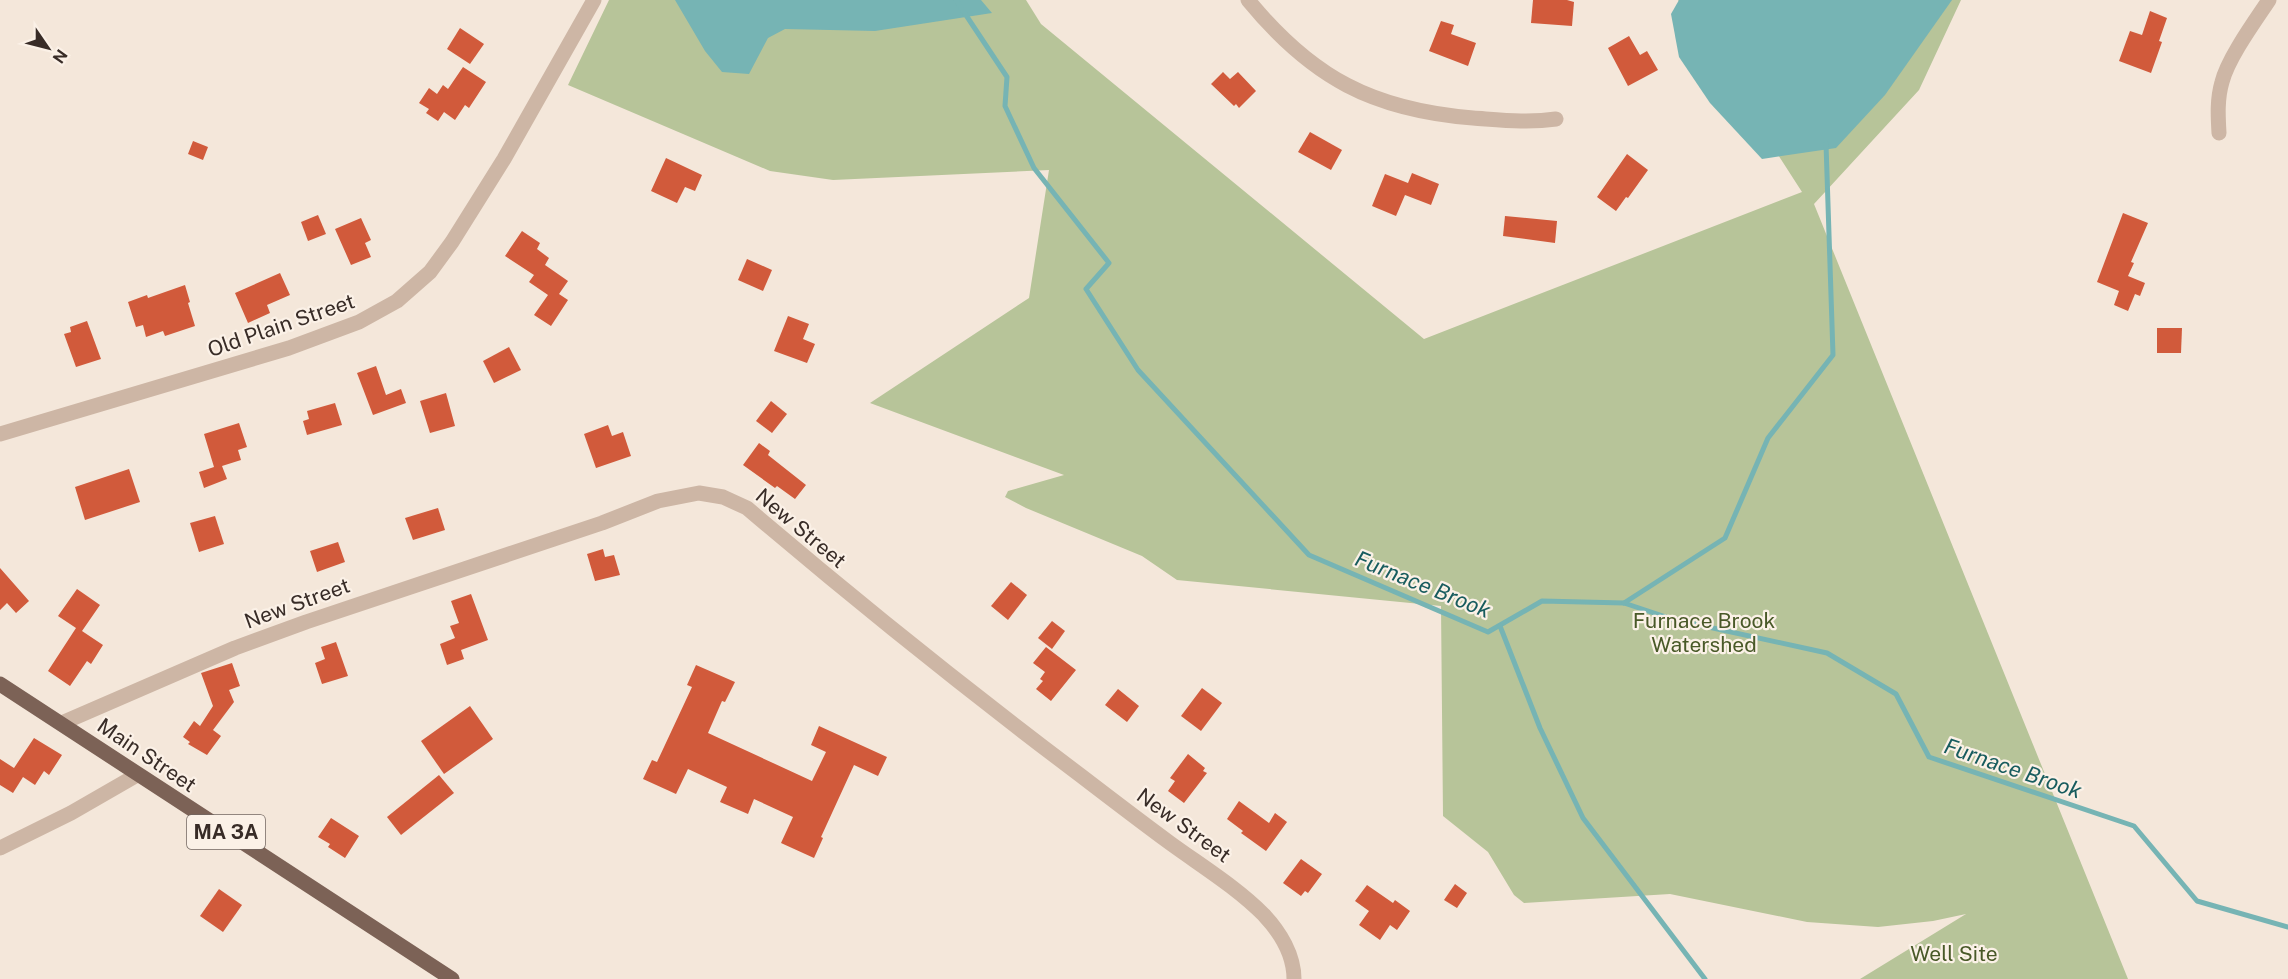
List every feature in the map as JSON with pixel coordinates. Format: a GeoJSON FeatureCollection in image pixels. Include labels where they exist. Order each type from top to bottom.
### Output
{"type":"FeatureCollection","features":[{"type":"Feature","properties":{"kind":"main road","name":"Main Street"},"geometry":{"type":"LineString","coordinates":[[0,684],[452,979]]}},
{"type":"Feature","properties":{"kind":"street","name":"Old Plain Street"},"geometry":{"type":"LineString","coordinates":[[0,435],[299,345],[359,322],[397,301],[430,272],[462,226],[504,159],[594,0]]}},
{"type":"Feature","properties":{"kind":"street"},"geometry":{"type":"LineString","coordinates":[[1248,0],[1280,35],[1325,73],[1351,89],[1375,99],[1400,107],[1445,116],[1522,122],[1556,118]]}},
{"type":"Feature","properties":{"kind":"street"},"geometry":{"type":"LineString","coordinates":[[2219,133],[2218,105],[2222,80],[2243,40],[2269,0]]}},
{"type":"Feature","properties":{"kind":"street","name":"New Street"},"geometry":{"type":"LineString","coordinates":[[62,723],[235,648],[306,622],[572,534],[658,501],[686,494],[711,494],[735,501],[747,508],[849,595],[1041,746],[1171,844],[1237,890],[1266,917],[1282,939],[1292,962],[1294,979]]}},
{"type":"Feature","properties":{"kind":"street"},"geometry":{"type":"LineString","coordinates":[[0,848],[63,818],[137,775]]}},
{"type":"Feature","properties":{"kind":"green space","name":"Furnace Brook Watershed"},"geometry":{"type":"Polygon","coordinates":[[[609,0],[1026,0],[1041,24],[1424,339],[1802,192],[1678,0],[1961,0],[1919,90],[1814,204],[2128,979],[1860,979],[1966,914],[1933,921],[1878,927],[1807,922],[1670,894],[1524,903],[1514,895],[1488,852],[1443,816],[1441,606],[1177,580],[1142,556],[1005,497],[1008,491],[1064,475],[870,403],[1029,298],[1049,170],[833,180],[770,171],[568,85],[609,0]]]}},
{"type":"Feature","properties":{"kind":"water"},"geometry":{"type":"Polygon","coordinates":[[[675,0],[981,0],[992,13],[875,31],[785,29],[768,38],[749,74],[722,72],[705,51],[675,0]]]}},
{"type":"Feature","properties":{"kind":"water"},"geometry":{"type":"Polygon","coordinates":[[[1679,0],[1952,0],[1885,95],[1836,148],[1762,159],[1710,103],[1679,57],[1671,14],[1679,0]]]}},
{"type":"Feature","properties":{"kind":"building"},"geometry":{"type":"Polygon","coordinates":[[[1533,0],[1574,2],[1572,26],[1531,23],[1533,0]]]}},
{"type":"Feature","properties":{"kind":"building"},"geometry":{"type":"Polygon","coordinates":[[[2150,11],[2167,18],[2159,41],[2162,42],[2151,73],[2119,61],[2130,31],[2142,35],[2150,11]]]}},
{"type":"Feature","properties":{"kind":"building"},"geometry":{"type":"Polygon","coordinates":[[[1441,21],[1454,25],[1451,34],[1476,43],[1468,66],[1429,51],[1441,21]]]}},
{"type":"Feature","properties":{"kind":"building"},"geometry":{"type":"Polygon","coordinates":[[[460,28],[484,44],[470,64],[447,49],[460,28]]]}},
{"type":"Feature","properties":{"kind":"building"},"geometry":{"type":"Polygon","coordinates":[[[1629,36],[1640,55],[1647,51],[1658,70],[1628,86],[1608,48],[1629,36]]]}},
{"type":"Feature","properties":{"kind":"building"},"geometry":{"type":"Polygon","coordinates":[[[463,67],[486,82],[469,108],[465,105],[455,120],[444,112],[438,121],[426,113],[429,109],[419,103],[429,88],[437,94],[443,85],[448,89],[463,67]]]}},
{"type":"Feature","properties":{"kind":"building"},"geometry":{"type":"Polygon","coordinates":[[[1223,72],[1230,79],[1238,72],[1256,91],[1239,108],[1211,84],[1223,72]]]}},
{"type":"Feature","properties":{"kind":"building"},"geometry":{"type":"Polygon","coordinates":[[[1310,132],[1342,150],[1331,170],[1298,152],[1310,132]]]}},
{"type":"Feature","properties":{"kind":"building"},"geometry":{"type":"Polygon","coordinates":[[[193,141],[208,147],[203,160],[188,154],[193,141]]]}},
{"type":"Feature","properties":{"kind":"building"},"geometry":{"type":"Polygon","coordinates":[[[1627,154],[1648,170],[1616,211],[1597,197],[1627,154]]]}},
{"type":"Feature","properties":{"kind":"building"},"geometry":{"type":"Polygon","coordinates":[[[666,158],[702,175],[695,191],[685,187],[677,203],[651,191],[666,158]]]}},
{"type":"Feature","properties":{"kind":"building"},"geometry":{"type":"Polygon","coordinates":[[[1412,173],[1439,184],[1431,205],[1405,195],[1396,216],[1372,206],[1385,174],[1408,183],[1412,173]]]}},
{"type":"Feature","properties":{"kind":"building"},"geometry":{"type":"Polygon","coordinates":[[[2123,213],[2148,223],[2131,262],[2134,263],[2128,276],[2145,283],[2140,296],[2135,294],[2128,311],[2114,305],[2119,291],[2097,282],[2123,213]]]}},
{"type":"Feature","properties":{"kind":"building"},"geometry":{"type":"Polygon","coordinates":[[[318,215],[326,234],[308,241],[301,222],[318,215]]]}},
{"type":"Feature","properties":{"kind":"building"},"geometry":{"type":"Polygon","coordinates":[[[1505,216],[1557,221],[1555,243],[1503,236],[1505,216]]]}},
{"type":"Feature","properties":{"kind":"building"},"geometry":{"type":"Polygon","coordinates":[[[361,218],[371,240],[365,243],[371,257],[351,265],[335,229],[361,218]]]}},
{"type":"Feature","properties":{"kind":"building"},"geometry":{"type":"Polygon","coordinates":[[[522,231],[540,243],[537,249],[549,258],[545,265],[568,281],[559,294],[568,300],[551,326],[534,315],[548,295],[529,282],[534,275],[505,256],[522,231]]]}},
{"type":"Feature","properties":{"kind":"building"},"geometry":{"type":"Polygon","coordinates":[[[747,259],[772,270],[763,291],[738,280],[747,259]]]}},
{"type":"Feature","properties":{"kind":"building"},"geometry":{"type":"Polygon","coordinates":[[[280,273],[290,295],[267,305],[270,313],[248,323],[235,293],[280,273]]]}},
{"type":"Feature","properties":{"kind":"building"},"geometry":{"type":"Polygon","coordinates":[[[185,285],[195,326],[165,336],[163,331],[146,337],[143,325],[136,327],[128,302],[147,295],[148,298],[185,285]]]}},
{"type":"Feature","properties":{"kind":"building"},"geometry":{"type":"Polygon","coordinates":[[[788,316],[809,324],[803,339],[815,344],[807,363],[774,351],[788,316]]]}},
{"type":"Feature","properties":{"kind":"building"},"geometry":{"type":"Polygon","coordinates":[[[87,321],[101,359],[76,367],[64,334],[71,332],[70,327],[87,321]]]}},
{"type":"Feature","properties":{"kind":"building"},"geometry":{"type":"Polygon","coordinates":[[[2157,328],[2182,328],[2181,353],[2157,353],[2157,328]]]}},
{"type":"Feature","properties":{"kind":"building"},"geometry":{"type":"Polygon","coordinates":[[[509,347],[521,370],[494,383],[483,361],[509,347]]]}},
{"type":"Feature","properties":{"kind":"building"},"geometry":{"type":"Polygon","coordinates":[[[376,366],[386,395],[401,389],[406,403],[373,415],[357,373],[376,366]]]}},
{"type":"Feature","properties":{"kind":"building"},"geometry":{"type":"Polygon","coordinates":[[[446,393],[455,426],[430,433],[420,401],[446,393]]]}},
{"type":"Feature","properties":{"kind":"building"},"geometry":{"type":"Polygon","coordinates":[[[771,401],[787,414],[772,433],[756,421],[771,401]]]}},
{"type":"Feature","properties":{"kind":"building"},"geometry":{"type":"Polygon","coordinates":[[[335,403],[342,425],[307,435],[303,421],[309,419],[307,411],[335,403]]]}},
{"type":"Feature","properties":{"kind":"building"},"geometry":{"type":"Polygon","coordinates":[[[239,423],[247,447],[238,450],[241,460],[222,466],[227,479],[204,488],[199,472],[214,467],[204,434],[239,423]]]}},
{"type":"Feature","properties":{"kind":"building"},"geometry":{"type":"Polygon","coordinates":[[[608,425],[612,436],[623,432],[631,456],[596,468],[584,434],[608,425]]]}},
{"type":"Feature","properties":{"kind":"building"},"geometry":{"type":"Polygon","coordinates":[[[759,443],[770,451],[768,455],[806,485],[795,499],[743,465],[759,443]]]}},
{"type":"Feature","properties":{"kind":"building"},"geometry":{"type":"Polygon","coordinates":[[[129,469],[140,502],[85,520],[75,487],[129,469]]]}},
{"type":"Feature","properties":{"kind":"building"},"geometry":{"type":"Polygon","coordinates":[[[438,508],[445,530],[413,540],[405,518],[438,508]]]}},
{"type":"Feature","properties":{"kind":"building"},"geometry":{"type":"Polygon","coordinates":[[[215,516],[224,544],[199,552],[190,523],[215,516]]]}},
{"type":"Feature","properties":{"kind":"building"},"geometry":{"type":"Polygon","coordinates":[[[338,542],[345,562],[317,572],[310,551],[338,542]]]}},
{"type":"Feature","properties":{"kind":"building"},"geometry":{"type":"Polygon","coordinates":[[[603,549],[605,557],[614,555],[620,575],[595,581],[587,554],[603,549]]]}},
{"type":"Feature","properties":{"kind":"building"},"geometry":{"type":"Polygon","coordinates":[[[0,568],[29,601],[16,613],[7,603],[0,610],[0,568]]]}},
{"type":"Feature","properties":{"kind":"building"},"geometry":{"type":"Polygon","coordinates":[[[1011,582],[1027,595],[1008,620],[991,606],[1011,582]]]}},
{"type":"Feature","properties":{"kind":"building"},"geometry":{"type":"Polygon","coordinates":[[[77,589],[100,605],[82,631],[103,645],[91,664],[87,661],[70,686],[48,671],[76,628],[58,616],[77,589]]]}},
{"type":"Feature","properties":{"kind":"building"},"geometry":{"type":"Polygon","coordinates":[[[471,594],[488,640],[461,650],[464,659],[447,665],[440,644],[455,638],[450,626],[459,623],[451,601],[471,594]]]}},
{"type":"Feature","properties":{"kind":"building"},"geometry":{"type":"Polygon","coordinates":[[[1052,621],[1065,631],[1052,649],[1038,638],[1052,621]]]}},
{"type":"Feature","properties":{"kind":"building"},"geometry":{"type":"Polygon","coordinates":[[[336,642],[348,676],[322,684],[315,663],[325,659],[321,647],[336,642]]]}},
{"type":"Feature","properties":{"kind":"building"},"geometry":{"type":"Polygon","coordinates":[[[1046,647],[1076,670],[1051,701],[1036,689],[1043,681],[1040,679],[1045,672],[1033,663],[1046,647]]]}},
{"type":"Feature","properties":{"kind":"building"},"geometry":{"type":"Polygon","coordinates":[[[232,663],[240,686],[229,690],[234,702],[213,730],[221,736],[207,755],[188,744],[190,742],[183,737],[194,721],[200,726],[213,706],[201,673],[232,663]]]}},
{"type":"Feature","properties":{"kind":"building"},"geometry":{"type":"Polygon","coordinates":[[[696,665],[735,682],[725,702],[722,701],[708,733],[812,781],[826,752],[811,745],[819,726],[887,757],[878,776],[854,765],[821,837],[823,838],[814,858],[781,843],[793,817],[754,799],[748,814],[720,802],[727,787],[688,769],[676,794],[643,779],[652,760],[657,762],[692,687],[687,685],[696,665]]]}},
{"type":"Feature","properties":{"kind":"building"},"geometry":{"type":"Polygon","coordinates":[[[1202,688],[1222,703],[1201,731],[1181,716],[1202,688]]]}},
{"type":"Feature","properties":{"kind":"building"},"geometry":{"type":"Polygon","coordinates":[[[1118,689],[1139,706],[1127,722],[1105,705],[1118,689]]]}},
{"type":"Feature","properties":{"kind":"building"},"geometry":{"type":"Polygon","coordinates":[[[470,706],[493,739],[444,774],[421,741],[470,706]]]}},
{"type":"Feature","properties":{"kind":"building"},"geometry":{"type":"Polygon","coordinates":[[[34,738],[62,755],[49,775],[44,771],[35,785],[23,777],[13,793],[0,785],[0,759],[14,768],[34,738]]]}},
{"type":"Feature","properties":{"kind":"building"},"geometry":{"type":"Polygon","coordinates":[[[1188,754],[1205,768],[1203,771],[1207,773],[1184,803],[1168,791],[1175,781],[1170,778],[1188,754]]]}},
{"type":"Feature","properties":{"kind":"building"},"geometry":{"type":"Polygon","coordinates":[[[439,775],[454,793],[401,835],[387,817],[439,775]]]}},
{"type":"Feature","properties":{"kind":"building"},"geometry":{"type":"Polygon","coordinates":[[[1239,801],[1269,823],[1275,813],[1287,822],[1266,851],[1241,833],[1243,831],[1227,819],[1239,801]]]}},
{"type":"Feature","properties":{"kind":"building"},"geometry":{"type":"Polygon","coordinates":[[[331,818],[359,836],[345,858],[328,847],[330,844],[318,837],[331,818]]]}},
{"type":"Feature","properties":{"kind":"building"},"geometry":{"type":"Polygon","coordinates":[[[1301,859],[1322,874],[1308,893],[1305,891],[1301,896],[1283,883],[1301,859]]]}},
{"type":"Feature","properties":{"kind":"building"},"geometry":{"type":"Polygon","coordinates":[[[1455,884],[1467,893],[1457,908],[1444,900],[1455,884]]]}},
{"type":"Feature","properties":{"kind":"building"},"geometry":{"type":"Polygon","coordinates":[[[1367,885],[1393,903],[1395,900],[1410,911],[1397,930],[1390,925],[1380,940],[1359,925],[1369,911],[1355,901],[1367,885]]]}},
{"type":"Feature","properties":{"kind":"building"},"geometry":{"type":"Polygon","coordinates":[[[219,889],[242,905],[223,932],[200,916],[219,889]]]}},
{"type":"Feature","properties":{"kind":"waterway","name":"Furnace Brook"},"geometry":{"type":"LineString","coordinates":[[956,0],[1007,77],[1005,106],[1034,168],[1109,263],[1086,289],[1138,370],[1309,555],[1488,632],[1542,601],[1624,603],[1672,619],[1827,653],[1896,694],[1929,757],[2134,826],[2197,901],[2288,927]]}},
{"type":"Feature","properties":{"kind":"waterway"},"geometry":{"type":"LineString","coordinates":[[1624,603],[1725,538],[1768,438],[1833,355],[1826,144]]}},
{"type":"Feature","properties":{"kind":"waterway"},"geometry":{"type":"LineString","coordinates":[[1500,626],[1540,728],[1583,818],[1705,979]]}},
{"type":"Feature","properties":{"kind":"park label","name":"Well Site"},"geometry":{"type":"Point","coordinates":[1954,953]}}]}
